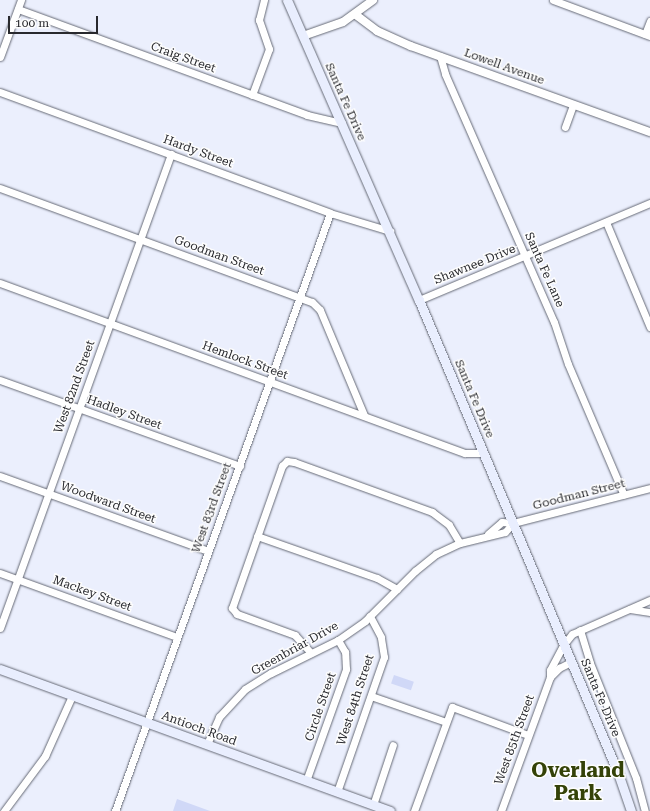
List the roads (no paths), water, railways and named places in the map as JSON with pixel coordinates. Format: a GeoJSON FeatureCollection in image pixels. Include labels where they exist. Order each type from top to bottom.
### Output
{"type":"FeatureCollection","features":[{"type":"Feature","properties":{"kind":"main road","name":"Santa Fe Drive"},"geometry":{"type":"LineString","coordinates":[[287,0],[390,231],[572,662],[631,811]]}},
{"type":"Feature","properties":{"kind":"main road","name":"Antioch Road"},"geometry":{"type":"LineString","coordinates":[[0,669],[390,811]]}},
{"type":"Feature","properties":{"kind":"street"},"geometry":{"type":"LineString","coordinates":[[0,57],[21,0]]}},
{"type":"Feature","properties":{"kind":"street"},"geometry":{"type":"LineString","coordinates":[[252,95],[269,49],[259,20],[264,0]]}},
{"type":"Feature","properties":{"kind":"street"},"geometry":{"type":"LineString","coordinates":[[303,36],[325,30],[356,15],[373,0]]}},
{"type":"Feature","properties":{"kind":"street"},"geometry":{"type":"LineString","coordinates":[[552,0],[648,35],[650,21]]}},
{"type":"Feature","properties":{"kind":"street","name":"Craig Street"},"geometry":{"type":"LineString","coordinates":[[18,9],[307,115],[342,123]]}},
{"type":"Feature","properties":{"kind":"street","name":"Lowell Avenue"},"geometry":{"type":"LineString","coordinates":[[356,15],[377,31],[440,56],[650,132]]}},
{"type":"Feature","properties":{"kind":"street","name":"Santa Fe Lane"},"geometry":{"type":"LineString","coordinates":[[440,56],[443,69],[526,257],[624,495]]}},
{"type":"Feature","properties":{"kind":"street","name":"Hardy Street"},"geometry":{"type":"LineString","coordinates":[[0,92],[330,212],[390,231]]}},
{"type":"Feature","properties":{"kind":"street"},"geometry":{"type":"LineString","coordinates":[[565,127],[573,104]]}},
{"type":"Feature","properties":{"kind":"street","name":"West 82nd Street"},"geometry":{"type":"LineString","coordinates":[[0,628],[171,154]]}},
{"type":"Feature","properties":{"kind":"street","name":"Goodman Street"},"geometry":{"type":"LineString","coordinates":[[0,188],[301,297],[320,310],[364,415]]}},
{"type":"Feature","properties":{"kind":"street","name":"Shawnee Drive"},"geometry":{"type":"LineString","coordinates":[[419,300],[526,257],[650,204]]}},
{"type":"Feature","properties":{"kind":"street","name":"West 83rd Street"},"geometry":{"type":"LineString","coordinates":[[115,811],[301,297],[330,212]]}},
{"type":"Feature","properties":{"kind":"street"},"geometry":{"type":"LineString","coordinates":[[606,222],[650,327]]}},
{"type":"Feature","properties":{"kind":"street","name":"Hemlock Street"},"geometry":{"type":"LineString","coordinates":[[0,284],[364,415],[465,453],[483,453]]}},
{"type":"Feature","properties":{"kind":"street","name":"Hadley Street"},"geometry":{"type":"LineString","coordinates":[[0,380],[240,466]]}},
{"type":"Feature","properties":{"kind":"street"},"geometry":{"type":"LineString","coordinates":[[312,653],[295,635],[237,614],[232,608],[274,487],[282,466],[286,461],[294,462],[432,512],[449,525],[460,543]]}},
{"type":"Feature","properties":{"kind":"street","name":"Woodward Street"},"geometry":{"type":"LineString","coordinates":[[0,476],[208,551]]}},
{"type":"Feature","properties":{"kind":"street","name":"Goodman Street"},"geometry":{"type":"LineString","coordinates":[[513,523],[650,488]]}},
{"type":"Feature","properties":{"kind":"street","name":"Greenbriar Drive"},"geometry":{"type":"LineString","coordinates":[[207,744],[219,717],[235,698],[271,673],[338,640],[370,616],[422,564],[460,543],[488,534],[502,522],[513,523]]}},
{"type":"Feature","properties":{"kind":"street"},"geometry":{"type":"LineString","coordinates":[[257,536],[377,578],[397,589]]}},
{"type":"Feature","properties":{"kind":"street","name":"Mackey Street"},"geometry":{"type":"LineString","coordinates":[[0,573],[178,637]]}},
{"type":"Feature","properties":{"kind":"street"},"geometry":{"type":"LineString","coordinates":[[564,644],[572,634],[650,600]]}},
{"type":"Feature","properties":{"kind":"street"},"geometry":{"type":"LineString","coordinates":[[630,609],[650,612]]}},
{"type":"Feature","properties":{"kind":"street","name":"West 84th Street"},"geometry":{"type":"LineString","coordinates":[[337,792],[381,667],[384,647],[382,637],[370,616]]}},
{"type":"Feature","properties":{"kind":"street"},"geometry":{"type":"LineString","coordinates":[[580,630],[590,663],[636,778],[645,811]]}},
{"type":"Feature","properties":{"kind":"street","name":"Circle Street"},"geometry":{"type":"LineString","coordinates":[[306,781],[346,669],[344,652],[338,640]]}},
{"type":"Feature","properties":{"kind":"street","name":"West 85th Street"},"geometry":{"type":"LineString","coordinates":[[501,811],[550,677],[550,670],[564,644]]}},
{"type":"Feature","properties":{"kind":"street"},"geometry":{"type":"LineString","coordinates":[[550,677],[559,668],[572,662]]}},
{"type":"Feature","properties":{"kind":"street"},"geometry":{"type":"LineString","coordinates":[[4,811],[45,756],[72,696]]}},
{"type":"Feature","properties":{"kind":"street"},"geometry":{"type":"LineString","coordinates":[[371,696],[446,722]]}},
{"type":"Feature","properties":{"kind":"street"},"geometry":{"type":"LineString","coordinates":[[414,811],[452,707],[528,735]]}},
{"type":"Feature","properties":{"kind":"street"},"geometry":{"type":"LineString","coordinates":[[373,805],[394,745]]}},
{"type":"Feature","properties":{"kind":"district","name":"Overland Park"},"geometry":{"type":"Point","coordinates":[578,782]}}]}
